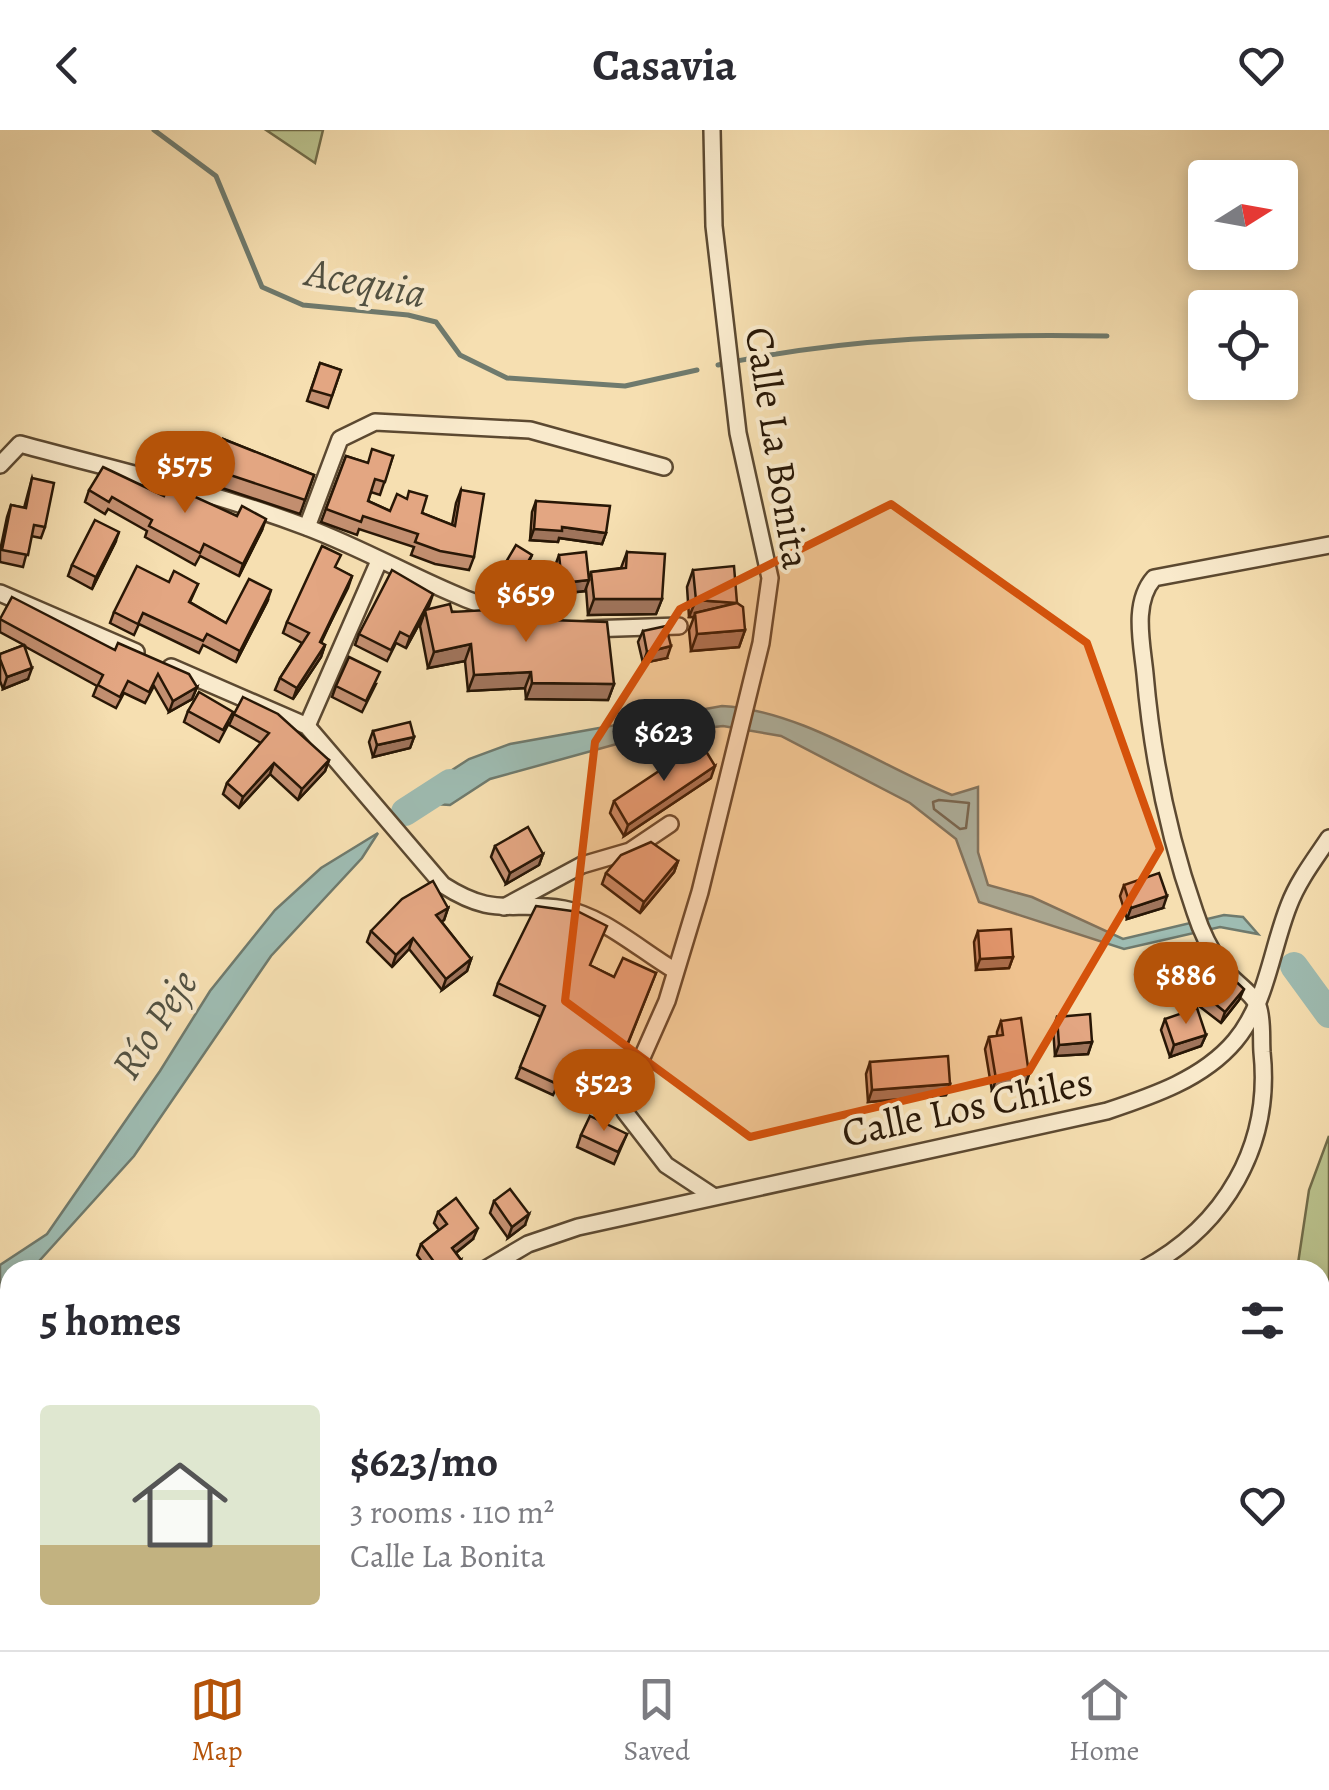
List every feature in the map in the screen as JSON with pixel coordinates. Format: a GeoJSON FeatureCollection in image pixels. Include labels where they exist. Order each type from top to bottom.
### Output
{"type":"FeatureCollection","features":[{"type":"Feature","properties":{"kind":"street","name":"Calle La Bonita"},"geometry":{"type":"LineString","coordinates":[[712,130],[714,226],[738,433],[770,578],[761,643],[700,892],[667,1001],[625,1100],[625,1112],[666,1165],[713,1196]]}},
{"type":"Feature","properties":{"kind":"street"},"geometry":{"type":"LineString","coordinates":[[307,527],[340,439],[375,422],[530,430],[664,467]]}},
{"type":"Feature","properties":{"kind":"street"},"geometry":{"type":"LineString","coordinates":[[0,465],[20,444],[307,527],[473,606],[511,616],[579,629],[679,626]]}},
{"type":"Feature","properties":{"kind":"street"},"geometry":{"type":"LineString","coordinates":[[1160,1260],[1208,1223],[1243,1173],[1260,1127],[1265,1093],[1258,1004],[1222,968],[1203,932],[1172,833],[1150,728],[1142,638],[1145,589],[1154,578],[1329,545]]}},
{"type":"Feature","properties":{"kind":"street"},"geometry":{"type":"LineString","coordinates":[[307,726],[378,561]]}},
{"type":"Feature","properties":{"kind":"street"},"geometry":{"type":"LineString","coordinates":[[0,593],[144,656]]}},
{"type":"Feature","properties":{"kind":"street"},"geometry":{"type":"LineString","coordinates":[[162,663],[307,726],[443,885],[472,903],[501,909],[562,909],[590,917],[674,970]]}},
{"type":"Feature","properties":{"kind":"street"},"geometry":{"type":"LineString","coordinates":[[501,909],[582,865],[630,852],[670,824]]}},
{"type":"Feature","properties":{"kind":"street","name":"Calle Los Chiles"},"geometry":{"type":"LineString","coordinates":[[501,1260],[558,1233],[1134,1102],[1180,1082],[1217,1059],[1237,1039],[1258,1004],[1290,902],[1329,838]]}},
{"type":"Feature","properties":{"kind":"highlighted area"},"geometry":{"type":"Polygon","coordinates":[[[891,504],[1087,643],[1160,849],[1029,1071],[750,1137],[565,1001],[595,742],[680,609],[891,504]]]}},
{"type":"Feature","properties":{"kind":"green space"},"geometry":{"type":"Polygon","coordinates":[[[266,130],[323,130],[315,163],[266,130]]]}},
{"type":"Feature","properties":{"kind":"green space"},"geometry":{"type":"Polygon","coordinates":[[[1329,1136],[1329,1260],[1298,1260],[1309,1190],[1329,1136]]]}},
{"type":"Feature","properties":{"kind":"water"},"geometry":{"type":"Polygon","coordinates":[[[722,706],[751,710],[810,728],[952,795],[978,787],[978,852],[988,885],[1032,897],[1123,939],[1224,915],[1243,917],[1258,934],[1220,927],[1124,949],[979,902],[956,839],[910,803],[781,736],[723,726],[653,734],[490,779],[450,805],[418,803],[420,791],[469,759],[510,744],[722,706]]]}},
{"type":"Feature","properties":{"kind":"water"},"geometry":{"type":"Polygon","coordinates":[[[378,833],[362,858],[271,956],[134,1156],[40,1260],[8,1260],[47,1234],[160,1071],[210,991],[275,910],[321,868],[378,833]]]}},
{"type":"Feature","properties":{"kind":"water"},"geometry":{"type":"Polygon","coordinates":[[[1299,974],[1329,993],[1329,1020],[1301,987],[1299,974]]]}},
{"type":"Feature","properties":{"kind":"building"},"geometry":{"type":"Polygon","coordinates":[[[320,363],[341,370],[332,396],[311,390],[320,363]]]}},
{"type":"Feature","properties":{"kind":"building"},"geometry":{"type":"Polygon","coordinates":[[[223,439],[314,475],[305,500],[212,469],[223,439]]]}},
{"type":"Feature","properties":{"kind":"building"},"geometry":{"type":"Polygon","coordinates":[[[372,449],[393,456],[385,482],[375,479],[368,501],[390,511],[397,494],[407,499],[409,491],[427,496],[422,513],[455,526],[461,490],[484,494],[474,557],[440,551],[415,542],[418,534],[363,516],[361,522],[326,509],[346,456],[368,463],[372,449]]]}},
{"type":"Feature","properties":{"kind":"building"},"geometry":{"type":"Polygon","coordinates":[[[103,467],[164,496],[169,485],[237,516],[242,506],[266,519],[243,564],[204,544],[200,553],[149,526],[152,520],[112,497],[109,502],[89,490],[103,467]]]}},
{"type":"Feature","properties":{"kind":"building"},"geometry":{"type":"Polygon","coordinates":[[[32,478],[54,483],[45,527],[34,525],[28,555],[2,550],[11,505],[26,508],[32,478]]]}},
{"type":"Feature","properties":{"kind":"building"},"geometry":{"type":"Polygon","coordinates":[[[536,501],[610,506],[606,533],[562,527],[562,531],[534,529],[536,501]]]}},
{"type":"Feature","properties":{"kind":"building"},"geometry":{"type":"Polygon","coordinates":[[[95,520],[119,532],[96,577],[72,565],[95,520]]]}},
{"type":"Feature","properties":{"kind":"building"},"geometry":{"type":"Polygon","coordinates":[[[516,545],[532,555],[512,589],[496,579],[516,545]]]}},
{"type":"Feature","properties":{"kind":"building"},"geometry":{"type":"Polygon","coordinates":[[[322,546],[341,555],[335,567],[352,576],[320,642],[325,645],[297,688],[280,678],[309,633],[287,622],[322,546]]]}},
{"type":"Feature","properties":{"kind":"building"},"geometry":{"type":"Polygon","coordinates":[[[586,552],[589,580],[562,583],[559,555],[586,552]]]}},
{"type":"Feature","properties":{"kind":"building"},"geometry":{"type":"Polygon","coordinates":[[[627,552],[665,554],[662,599],[594,599],[591,572],[626,568],[627,552]]]}},
{"type":"Feature","properties":{"kind":"building"},"geometry":{"type":"Polygon","coordinates":[[[137,566],[169,582],[174,571],[198,584],[189,602],[226,623],[249,579],[271,590],[240,651],[207,634],[203,641],[143,613],[138,624],[114,612],[137,566]]]}},
{"type":"Feature","properties":{"kind":"building"},"geometry":{"type":"Polygon","coordinates":[[[734,566],[737,603],[696,600],[693,570],[734,566]]]}},
{"type":"Feature","properties":{"kind":"building"},"geometry":{"type":"Polygon","coordinates":[[[392,570],[433,594],[410,637],[400,632],[391,650],[359,634],[392,570]]]}},
{"type":"Feature","properties":{"kind":"building"},"geometry":{"type":"Polygon","coordinates":[[[12,597],[115,650],[118,643],[189,674],[197,687],[173,701],[158,674],[149,692],[128,681],[120,697],[98,685],[103,675],[0,619],[12,597]]]}},
{"type":"Feature","properties":{"kind":"building"},"geometry":{"type":"Polygon","coordinates":[[[737,603],[743,607],[745,630],[697,634],[695,613],[737,603]]]}},
{"type":"Feature","properties":{"kind":"building"},"geometry":{"type":"Polygon","coordinates":[[[450,604],[452,612],[507,609],[521,613],[522,619],[607,622],[614,684],[532,683],[531,672],[474,675],[471,644],[434,652],[425,610],[450,604]]]}},
{"type":"Feature","properties":{"kind":"building"},"geometry":{"type":"Polygon","coordinates":[[[666,626],[671,646],[647,652],[643,631],[666,626]]]}},
{"type":"Feature","properties":{"kind":"building"},"geometry":{"type":"Polygon","coordinates":[[[24,645],[32,668],[7,677],[0,654],[24,645]]]}},
{"type":"Feature","properties":{"kind":"building"},"geometry":{"type":"Polygon","coordinates":[[[349,657],[380,672],[366,701],[336,686],[349,657]]]}},
{"type":"Feature","properties":{"kind":"building"},"geometry":{"type":"Polygon","coordinates":[[[199,692],[233,712],[223,730],[188,711],[199,692]]]}},
{"type":"Feature","properties":{"kind":"building"},"geometry":{"type":"Polygon","coordinates":[[[243,697],[278,714],[329,760],[302,789],[274,763],[243,797],[227,783],[269,733],[234,714],[243,697]]]}},
{"type":"Feature","properties":{"kind":"building"},"geometry":{"type":"Polygon","coordinates":[[[410,722],[414,737],[377,745],[373,731],[410,722]]]}},
{"type":"Feature","properties":{"kind":"building"},"geometry":{"type":"Polygon","coordinates":[[[701,743],[715,766],[628,825],[614,801],[701,743]]]}},
{"type":"Feature","properties":{"kind":"building"},"geometry":{"type":"Polygon","coordinates":[[[528,827],[543,854],[510,873],[495,846],[528,827]]]}},
{"type":"Feature","properties":{"kind":"building"},"geometry":{"type":"Polygon","coordinates":[[[651,842],[678,861],[644,902],[606,873],[621,855],[651,842]]]}},
{"type":"Feature","properties":{"kind":"building"},"geometry":{"type":"Polygon","coordinates":[[[1159,873],[1167,896],[1131,908],[1124,885],[1159,873]]]}},
{"type":"Feature","properties":{"kind":"building"},"geometry":{"type":"Polygon","coordinates":[[[433,881],[448,908],[436,915],[471,959],[446,979],[413,938],[396,955],[371,931],[402,899],[433,881]]]}},
{"type":"Feature","properties":{"kind":"building"},"geometry":{"type":"Polygon","coordinates":[[[536,906],[579,912],[607,926],[590,965],[614,977],[623,958],[656,973],[623,1055],[619,1052],[606,1080],[567,1062],[557,1084],[520,1067],[545,1006],[498,983],[536,906]]]}},
{"type":"Feature","properties":{"kind":"building"},"geometry":{"type":"Polygon","coordinates":[[[1011,929],[1013,957],[980,959],[978,931],[1011,929]]]}},
{"type":"Feature","properties":{"kind":"building"},"geometry":{"type":"Polygon","coordinates":[[[1223,969],[1244,989],[1225,1012],[1203,994],[1223,969]]]}},
{"type":"Feature","properties":{"kind":"building"},"geometry":{"type":"Polygon","coordinates":[[[1197,1008],[1206,1035],[1174,1045],[1165,1019],[1197,1008]]]}},
{"type":"Feature","properties":{"kind":"building"},"geometry":{"type":"Polygon","coordinates":[[[1090,1014],[1092,1042],[1059,1045],[1057,1017],[1090,1014]]]}},
{"type":"Feature","properties":{"kind":"building"},"geometry":{"type":"Polygon","coordinates":[[[1021,1018],[1029,1074],[996,1079],[989,1037],[1003,1035],[1001,1021],[1021,1018]]]}},
{"type":"Feature","properties":{"kind":"building"},"geometry":{"type":"Polygon","coordinates":[[[948,1056],[950,1084],[872,1090],[870,1062],[948,1056]]]}},
{"type":"Feature","properties":{"kind":"building"},"geometry":{"type":"Polygon","coordinates":[[[590,1116],[627,1134],[618,1152],[581,1135],[590,1116]]]}},
{"type":"Feature","properties":{"kind":"building"},"geometry":{"type":"Polygon","coordinates":[[[510,1189],[529,1214],[512,1227],[494,1201],[510,1189]]]}},
{"type":"Feature","properties":{"kind":"building"},"geometry":{"type":"Polygon","coordinates":[[[456,1198],[478,1228],[452,1248],[461,1260],[433,1260],[421,1244],[447,1224],[438,1212],[456,1198]]]}},
{"type":"Feature","properties":{"kind":"waterway","name":"Acequia"},"geometry":{"type":"LineString","coordinates":[[154,130],[216,176],[262,287],[303,305],[408,315],[436,322],[460,355],[507,378],[625,386],[697,370]]}},
{"type":"Feature","properties":{"kind":"waterway","name":"Acequia"},"geometry":{"type":"LineString","coordinates":[[718,365],[814,348],[911,339],[1107,336]]}},
{"type":"Feature","properties":{"kind":"waterway","name":"Río Peje"},"geometry":{"type":"LineString","coordinates":[[405,812],[450,783]]}},
{"type":"Feature","properties":{"kind":"waterway","name":"Río Peje"},"geometry":{"type":"LineString","coordinates":[[1294,966],[1329,1014]]}}]}
